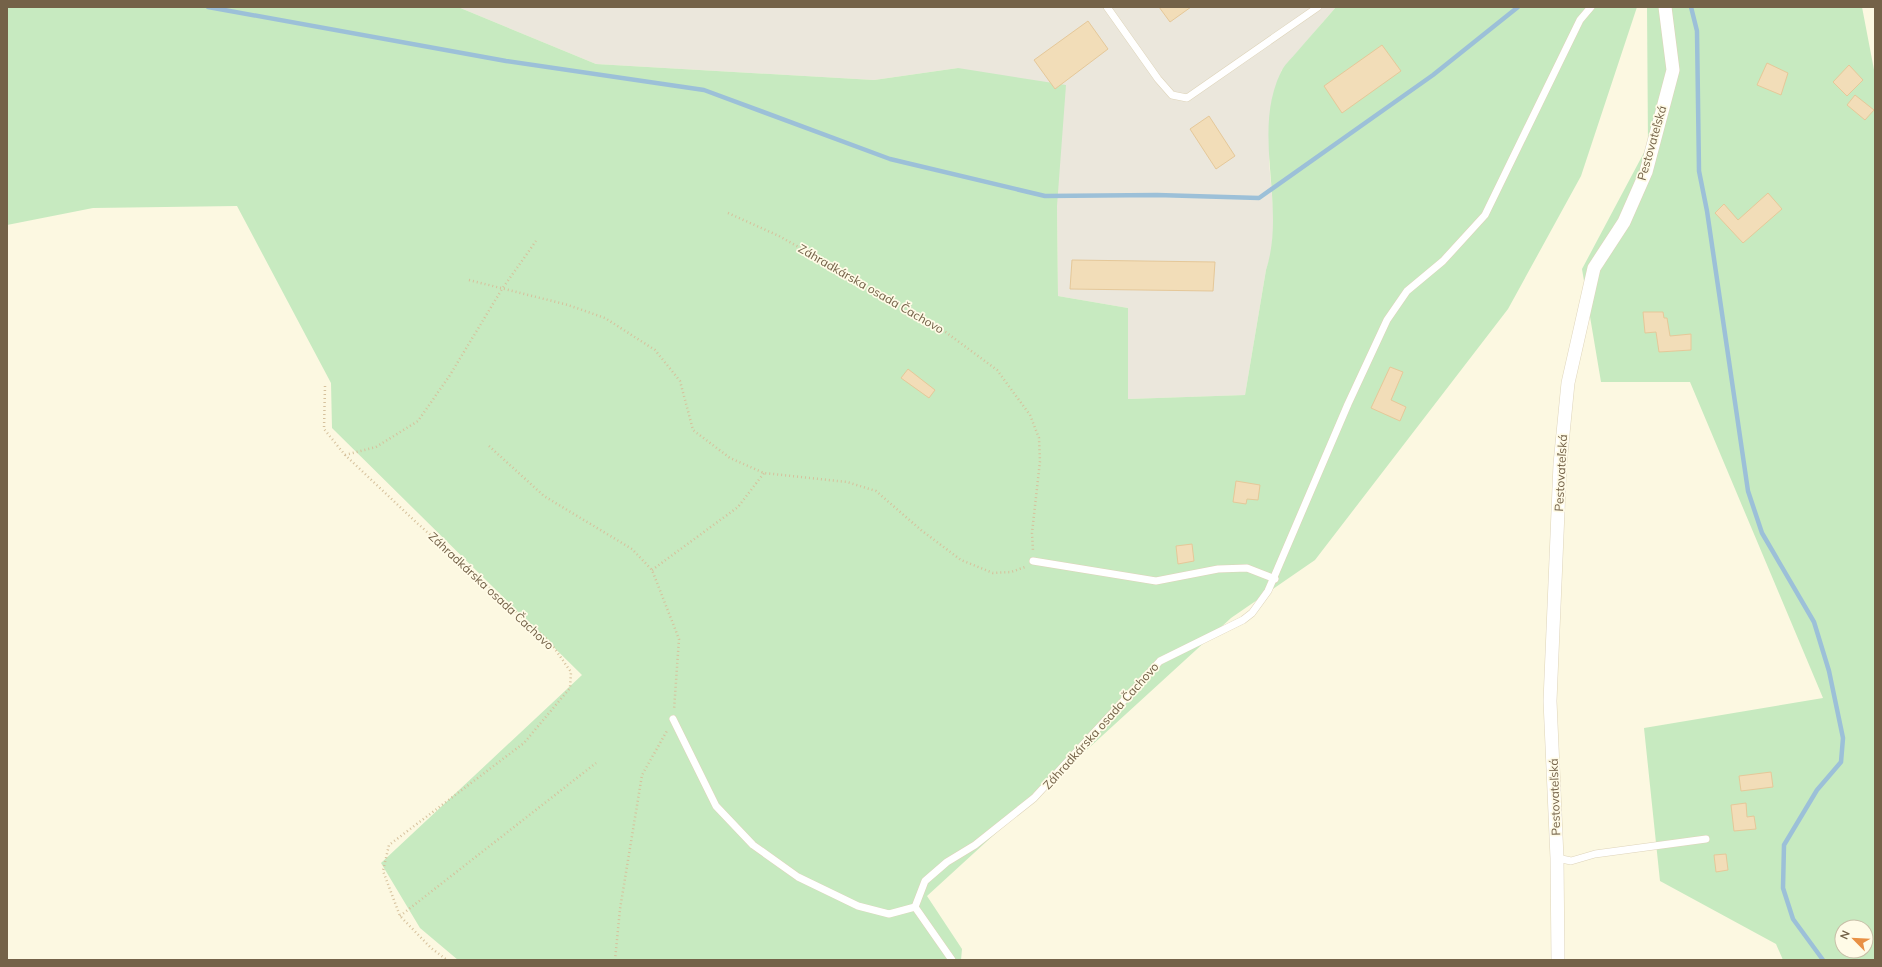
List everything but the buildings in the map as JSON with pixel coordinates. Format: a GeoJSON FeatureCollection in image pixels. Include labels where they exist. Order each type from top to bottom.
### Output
{"type":"FeatureCollection","features":[{"type":"Feature","properties":{"kind":"street","name":"Pestovateľská"},"geometry":{"type":"LineString","coordinates":[[1558,960],[1557,858],[1550,700],[1560,464],[1568,383],[1594,268],[1624,222],[1646,172],[1673,70],[1665,7]]}},
{"type":"Feature","properties":{"kind":"lane"},"geometry":{"type":"LineString","coordinates":[[1107,7],[1158,79],[1172,95],[1187,98],[1318,7]]}},
{"type":"Feature","properties":{"kind":"lane","name":"Záhradkárska osada Čachovo"},"geometry":{"type":"LineString","coordinates":[[915,907],[925,881],[947,862],[975,845],[1034,798],[1160,661],[1243,620],[1252,613],[1275,579],[1292,534],[1387,320],[1407,291],[1443,261],[1485,215],[1580,20],[1591,7]]}},
{"type":"Feature","properties":{"kind":"lane"},"geometry":{"type":"LineString","coordinates":[[1033,561],[1156,581],[1218,569],[1247,568],[1275,579]]}},
{"type":"Feature","properties":{"kind":"lane"},"geometry":{"type":"LineString","coordinates":[[673,719],[716,806],[753,845],[798,877],[858,906],[889,914],[915,907],[952,960]]}},
{"type":"Feature","properties":{"kind":"lane"},"geometry":{"type":"LineString","coordinates":[[1557,858],[1571,861],[1595,854],[1706,839]]}},
{"type":"Feature","properties":{"kind":"path","name":"Záhradkárska osada Čachovo"},"geometry":{"type":"LineString","coordinates":[[728,213],[779,236],[936,325],[997,370],[1030,415],[1039,438],[1040,461],[1032,533],[1033,561]]}},
{"type":"Feature","properties":{"kind":"path"},"geometry":{"type":"LineString","coordinates":[[345,455],[376,447],[418,421],[450,375],[502,289],[536,241]]}},
{"type":"Feature","properties":{"kind":"path"},"geometry":{"type":"LineString","coordinates":[[469,280],[568,305],[605,318],[655,350],[680,382],[693,430],[730,458],[764,473],[847,482],[876,491],[921,530],[955,556],[979,569],[993,573],[1011,572],[1021,569],[1033,561]]}},
{"type":"Feature","properties":{"kind":"path","name":"Záhradkárska osada Čachovo"},"geometry":{"type":"LineString","coordinates":[[325,386],[324,429],[345,455],[417,523],[550,642],[571,672],[570,688],[524,743],[389,845],[383,871],[400,916],[431,948],[447,960]]}},
{"type":"Feature","properties":{"kind":"path"},"geometry":{"type":"LineString","coordinates":[[488,446],[544,496],[632,549],[652,570],[679,639],[678,681],[673,719],[642,775],[620,909],[615,960]]}},
{"type":"Feature","properties":{"kind":"path"},"geometry":{"type":"LineString","coordinates":[[652,570],[738,507],[764,473]]}},
{"type":"Feature","properties":{"kind":"path"},"geometry":{"type":"LineString","coordinates":[[400,916],[596,763]]}},
{"type":"Feature","properties":{"kind":"shaded area"},"geometry":{"type":"Polygon","coordinates":[[[458,7],[1336,7],[1281,71],[1269,162],[1274,218],[1272,252],[1266,270],[1245,395],[1128,399],[1128,308],[1058,296],[1057,206],[958,68],[874,80],[596,64],[458,7]]]}},
{"type":"Feature","properties":{"kind":"green space"},"geometry":{"type":"Polygon","coordinates":[[[7,7],[458,7],[596,64],[874,80],[958,68],[1066,85],[1057,206],[1058,296],[1128,308],[1128,399],[1245,395],[1271,246],[1273,221],[1269,120],[1273,95],[1284,67],[1336,7],[1637,7],[1581,176],[1508,309],[1315,560],[1231,618],[927,896],[962,949],[961,960],[458,960],[420,928],[381,863],[582,675],[332,428],[331,383],[237,206],[93,208],[7,225],[7,7]]]}},
{"type":"Feature","properties":{"kind":"green space"},"geometry":{"type":"Polygon","coordinates":[[[1647,7],[1862,7],[1875,75],[1875,960],[1783,960],[1776,944],[1660,881],[1644,728],[1823,698],[1690,382],[1601,382],[1582,269],[1648,145],[1647,7]]]}},
{"type":"Feature","properties":{"kind":"waterway"},"geometry":{"type":"LineString","coordinates":[[208,7],[506,61],[704,90],[890,159],[1045,196],[1157,195],[1259,198],[1433,75],[1518,7]]}},
{"type":"Feature","properties":{"kind":"waterway"},"geometry":{"type":"LineString","coordinates":[[1691,7],[1697,31],[1699,171],[1707,211],[1748,491],[1762,533],[1814,622],[1829,671],[1843,738],[1841,762],[1817,790],[1784,845],[1783,888],[1793,919],[1823,960]]}}]}
